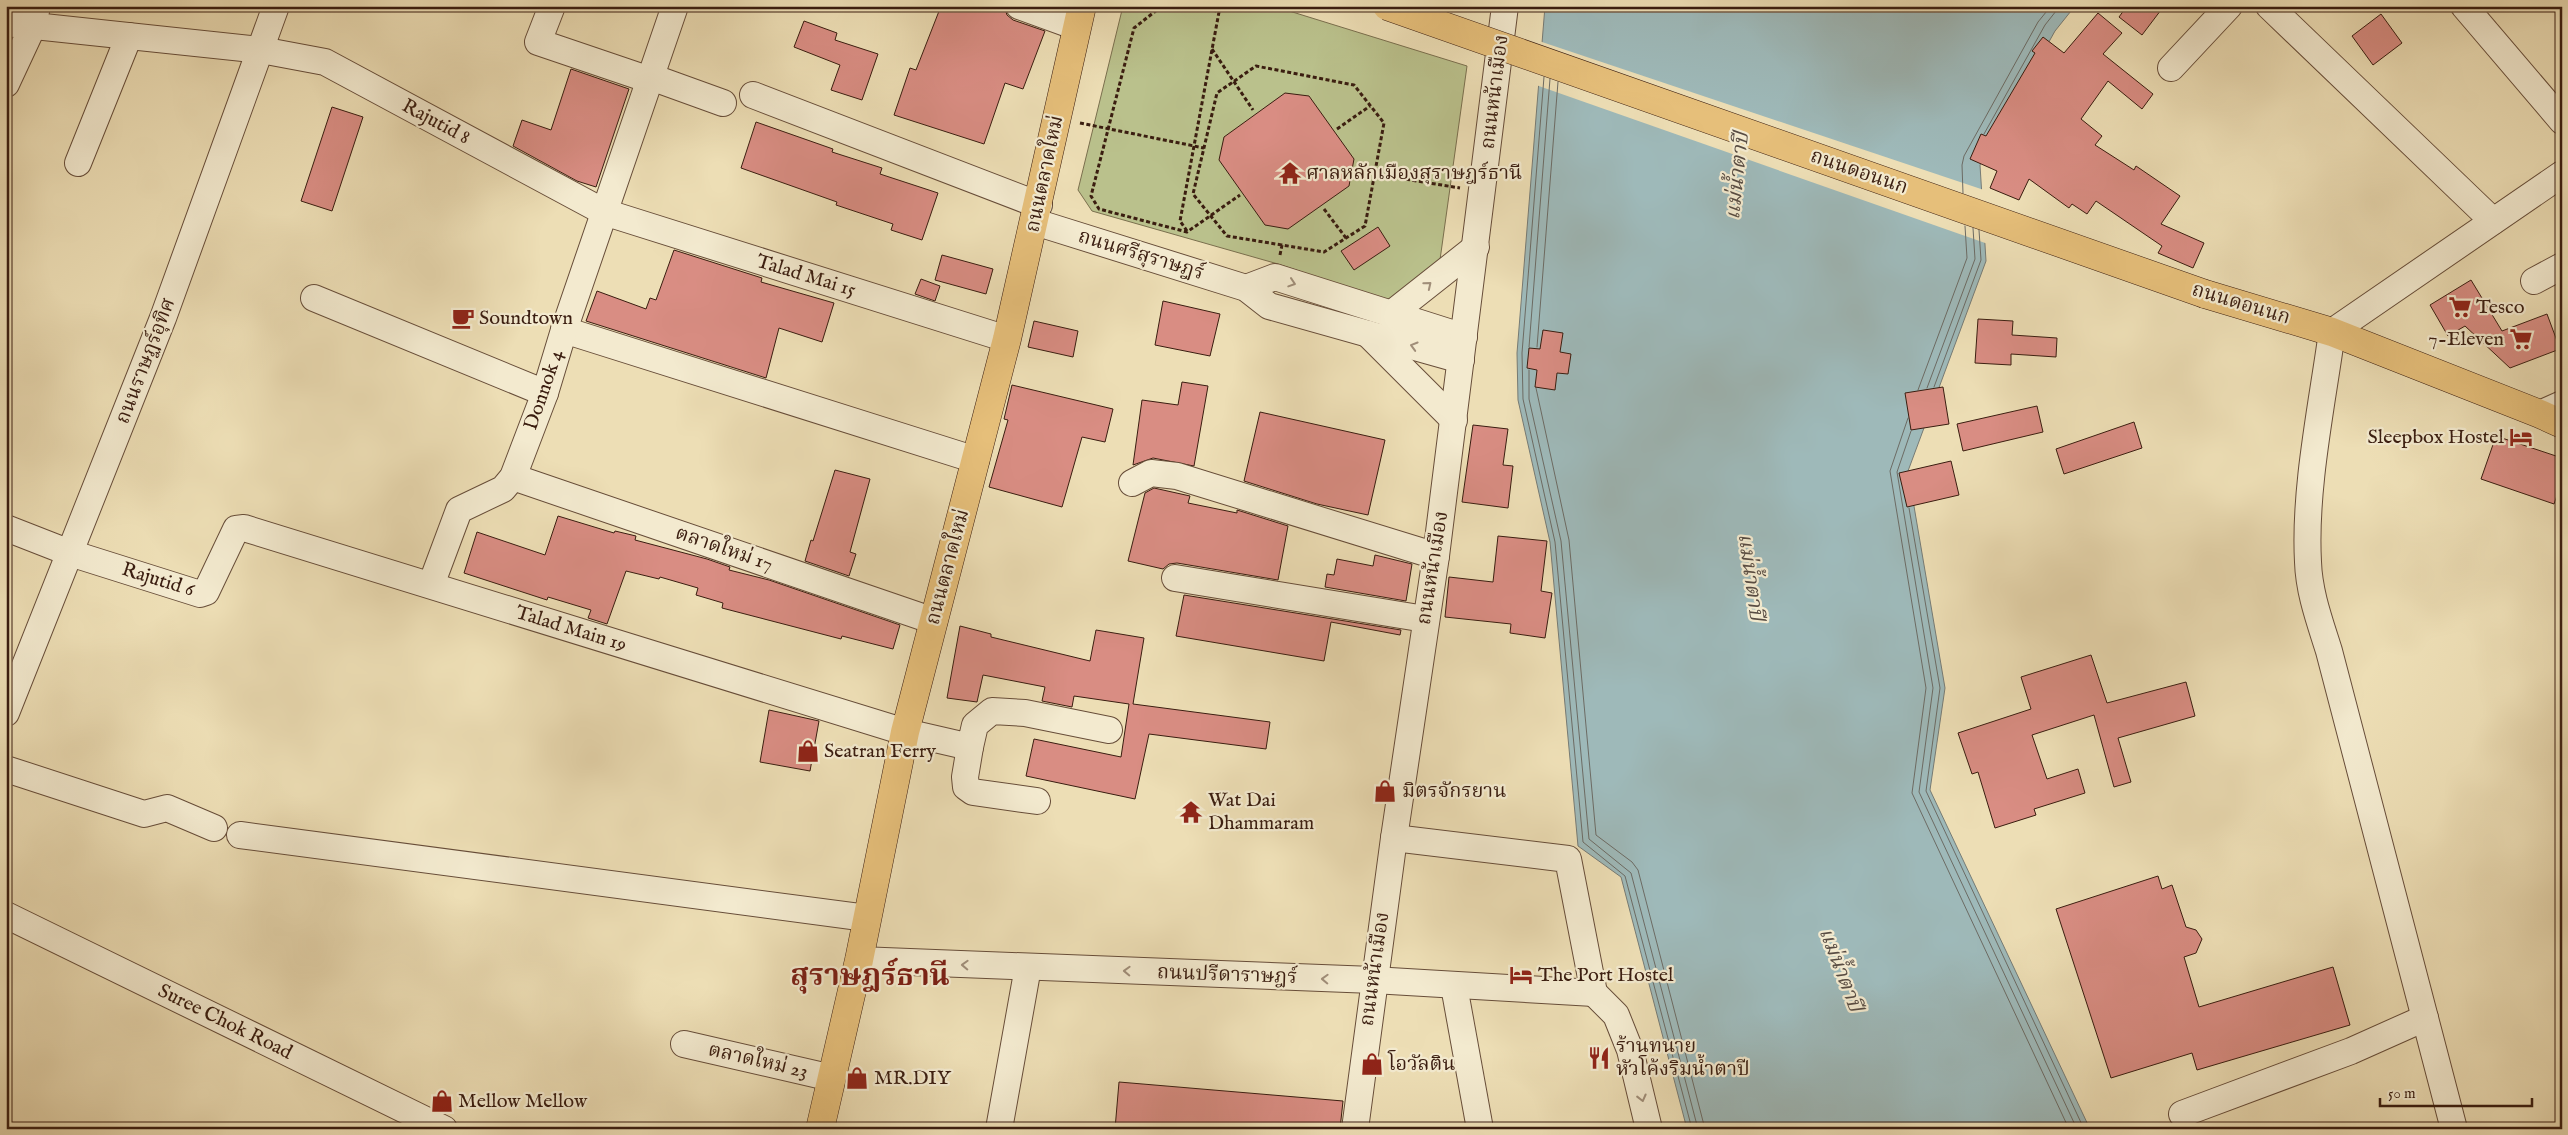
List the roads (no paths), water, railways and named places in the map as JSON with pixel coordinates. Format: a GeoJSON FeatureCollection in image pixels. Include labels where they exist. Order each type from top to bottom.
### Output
{"type":"FeatureCollection","features":[{"type":"Feature","properties":{"kind":"main road","name":"ถนนดอนนก"},"geometry":{"type":"LineString","coordinates":[[1387,6],[2205,294],[2332,332],[2554,414]]}},
{"type":"Feature","properties":{"kind":"main road","name":"ถนนตลาดใหม่"},"geometry":{"type":"LineString","coordinates":[[820,1129],[859,960],[905,732],[1007,339],[1080,17]]}},
{"type":"Feature","properties":{"kind":"street","name":"ถนนราษฏร์อุทิศ"},"geometry":{"type":"LineString","coordinates":[[6,713],[163,318],[276,6]]}},
{"type":"Feature","properties":{"kind":"street"},"geometry":{"type":"LineString","coordinates":[[552,6],[538,42],[723,103]]}},
{"type":"Feature","properties":{"kind":"street","name":"Donnok 4"},"geometry":{"type":"LineString","coordinates":[[431,585],[460,510],[503,490],[513,477],[545,392],[564,330],[675,6]]}},
{"type":"Feature","properties":{"kind":"street"},"geometry":{"type":"LineString","coordinates":[[1019,6],[1080,17]]}},
{"type":"Feature","properties":{"kind":"street","name":"ถนนหน้าเมือง"},"geometry":{"type":"LineString","coordinates":[[1355,1129],[1373,980],[1425,619],[1436,556],[1505,6]]}},
{"type":"Feature","properties":{"kind":"street"},"geometry":{"type":"LineString","coordinates":[[2171,68],[2229,6]]}},
{"type":"Feature","properties":{"kind":"street"},"geometry":{"type":"LineString","coordinates":[[2269,6],[2493,222]]}},
{"type":"Feature","properties":{"kind":"street"},"geometry":{"type":"LineString","coordinates":[[2464,6],[2562,121]]}},
{"type":"Feature","properties":{"kind":"street","name":"Rajutid 8"},"geometry":{"type":"LineString","coordinates":[[6,24],[35,16],[129,36],[260,50],[325,62],[604,212]]}},
{"type":"Feature","properties":{"kind":"street"},"geometry":{"type":"LineString","coordinates":[[6,84],[35,16]]}},
{"type":"Feature","properties":{"kind":"street"},"geometry":{"type":"LineString","coordinates":[[78,163],[129,36]]}},
{"type":"Feature","properties":{"kind":"street","name":"ถนนศรีสุราษฎร์"},"geometry":{"type":"LineString","coordinates":[[752,96],[1037,213],[1246,288],[1269,306],[1368,333],[1463,348]]}},
{"type":"Feature","properties":{"kind":"street"},"geometry":{"type":"LineString","coordinates":[[2454,1129],[2329,651],[2315,608],[2308,564],[2308,516],[2332,332],[2562,174]]}},
{"type":"Feature","properties":{"kind":"street","name":"Talad Mai 15"},"geometry":{"type":"LineString","coordinates":[[604,212],[1007,339]]}},
{"type":"Feature","properties":{"kind":"street"},"geometry":{"type":"LineString","coordinates":[[1390,315],[1476,247]]}},
{"type":"Feature","properties":{"kind":"street"},"geometry":{"type":"LineString","coordinates":[[2534,281],[2562,266]]}},
{"type":"Feature","properties":{"kind":"street"},"geometry":{"type":"LineString","coordinates":[[1246,288],[1275,277],[1390,315],[1463,348]]}},
{"type":"Feature","properties":{"kind":"street"},"geometry":{"type":"LineString","coordinates":[[314,298],[545,392]]}},
{"type":"Feature","properties":{"kind":"street"},"geometry":{"type":"LineString","coordinates":[[564,330],[976,460]]}},
{"type":"Feature","properties":{"kind":"street"},"geometry":{"type":"LineString","coordinates":[[1368,333],[1454,420]]}},
{"type":"Feature","properties":{"kind":"street"},"geometry":{"type":"LineString","coordinates":[[1132,483],[1151,473],[1177,476],[1436,556]]}},
{"type":"Feature","properties":{"kind":"street","name":"ตลาดใหม่ 17"},"geometry":{"type":"LineString","coordinates":[[513,477],[934,620]]}},
{"type":"Feature","properties":{"kind":"street","name":"Rajutid 6"},"geometry":{"type":"LineString","coordinates":[[6,528],[70,552],[200,594],[206,592],[236,528]]}},
{"type":"Feature","properties":{"kind":"street","name":"Talad Main 19"},"geometry":{"type":"LineString","coordinates":[[236,528],[244,528],[431,585],[905,732],[970,747]]}},
{"type":"Feature","properties":{"kind":"street"},"geometry":{"type":"LineString","coordinates":[[1175,578],[1425,619]]}},
{"type":"Feature","properties":{"kind":"street"},"geometry":{"type":"LineString","coordinates":[[1037,801],[973,792],[966,787],[964,777],[975,725],[992,711],[1025,713],[1109,730]]}},
{"type":"Feature","properties":{"kind":"street"},"geometry":{"type":"LineString","coordinates":[[6,769],[144,814],[167,808],[214,828]]}},
{"type":"Feature","properties":{"kind":"street"},"geometry":{"type":"LineString","coordinates":[[240,835],[867,918]]}},
{"type":"Feature","properties":{"kind":"street"},"geometry":{"type":"LineString","coordinates":[[1394,838],[1568,859],[1594,993],[1616,1015],[1630,1050],[1649,1129]]}},
{"type":"Feature","properties":{"kind":"street","name":"Suree Chok Road"},"geometry":{"type":"LineString","coordinates":[[6,915],[444,1129]]}},
{"type":"Feature","properties":{"kind":"street","name":"ถนนปรีดาราษฎร์"},"geometry":{"type":"LineString","coordinates":[[859,960],[1373,980],[1594,993]]}},
{"type":"Feature","properties":{"kind":"street"},"geometry":{"type":"LineString","coordinates":[[999,1129],[1028,967]]}},
{"type":"Feature","properties":{"kind":"street"},"geometry":{"type":"LineString","coordinates":[[1454,986],[1480,1129]]}},
{"type":"Feature","properties":{"kind":"street"},"geometry":{"type":"LineString","coordinates":[[2182,1114],[2351,1051],[2425,1018]]}},
{"type":"Feature","properties":{"kind":"street","name":"ตลาดใหม่ 23"},"geometry":{"type":"LineString","coordinates":[[684,1044],[832,1078]]}},
{"type":"Feature","properties":{"kind":"water","name":"แม่น้ำตาปี"},"geometry":{"type":"Polygon","coordinates":[[[1545,6],[2075,6],[2055,31],[1980,165],[1986,261],[1908,471],[1945,688],[1930,790],[2090,1129],[1687,1129],[1621,877],[1578,846],[1550,542],[1518,400],[1517,353],[1545,6]]]}},
{"type":"Feature","properties":{"kind":"place","name":"ศาลหลักเมืองสุราษฎร์ธานี"},"geometry":{"type":"Point","coordinates":[1290,173]}},
{"type":"Feature","properties":{"kind":"place","name":"Tesco"},"geometry":{"type":"Point","coordinates":[2460,307]}},
{"type":"Feature","properties":{"kind":"place","name":"Soundtown"},"geometry":{"type":"Point","coordinates":[463,318]}},
{"type":"Feature","properties":{"kind":"place","name":"7-Eleven"},"geometry":{"type":"Point","coordinates":[2521,339]}},
{"type":"Feature","properties":{"kind":"place","name":"Sleepbox Hostel"},"geometry":{"type":"Point","coordinates":[2521,437]}},
{"type":"Feature","properties":{"kind":"place","name":"Seatran Ferry"},"geometry":{"type":"Point","coordinates":[808,751]}},
{"type":"Feature","properties":{"kind":"place","name":"มิตรจักรยาน"},"geometry":{"type":"Point","coordinates":[1385,791]}},
{"type":"Feature","properties":{"kind":"place","name":"Wat Dai Dhammaram"},"geometry":{"type":"Point","coordinates":[1191,812]}},
{"type":"Feature","properties":{"kind":"place","name":"The Port Hostel"},"geometry":{"type":"Point","coordinates":[1521,975]}},
{"type":"Feature","properties":{"kind":"place","name":"ร้านทนาย หัวโค้งริมน้ำตาปี"},"geometry":{"type":"Point","coordinates":[1599,1058]}},
{"type":"Feature","properties":{"kind":"place","name":"โอวัลติน"},"geometry":{"type":"Point","coordinates":[1372,1064]}},
{"type":"Feature","properties":{"kind":"place","name":"MR.DIY"},"geometry":{"type":"Point","coordinates":[857,1078]}},
{"type":"Feature","properties":{"kind":"place","name":"Mellow Mellow"},"geometry":{"type":"Point","coordinates":[442,1101]}},
{"type":"Feature","properties":{"kind":"district","name":"สุราษฎร์ธานี"},"geometry":{"type":"Point","coordinates":[870,977]}}]}
